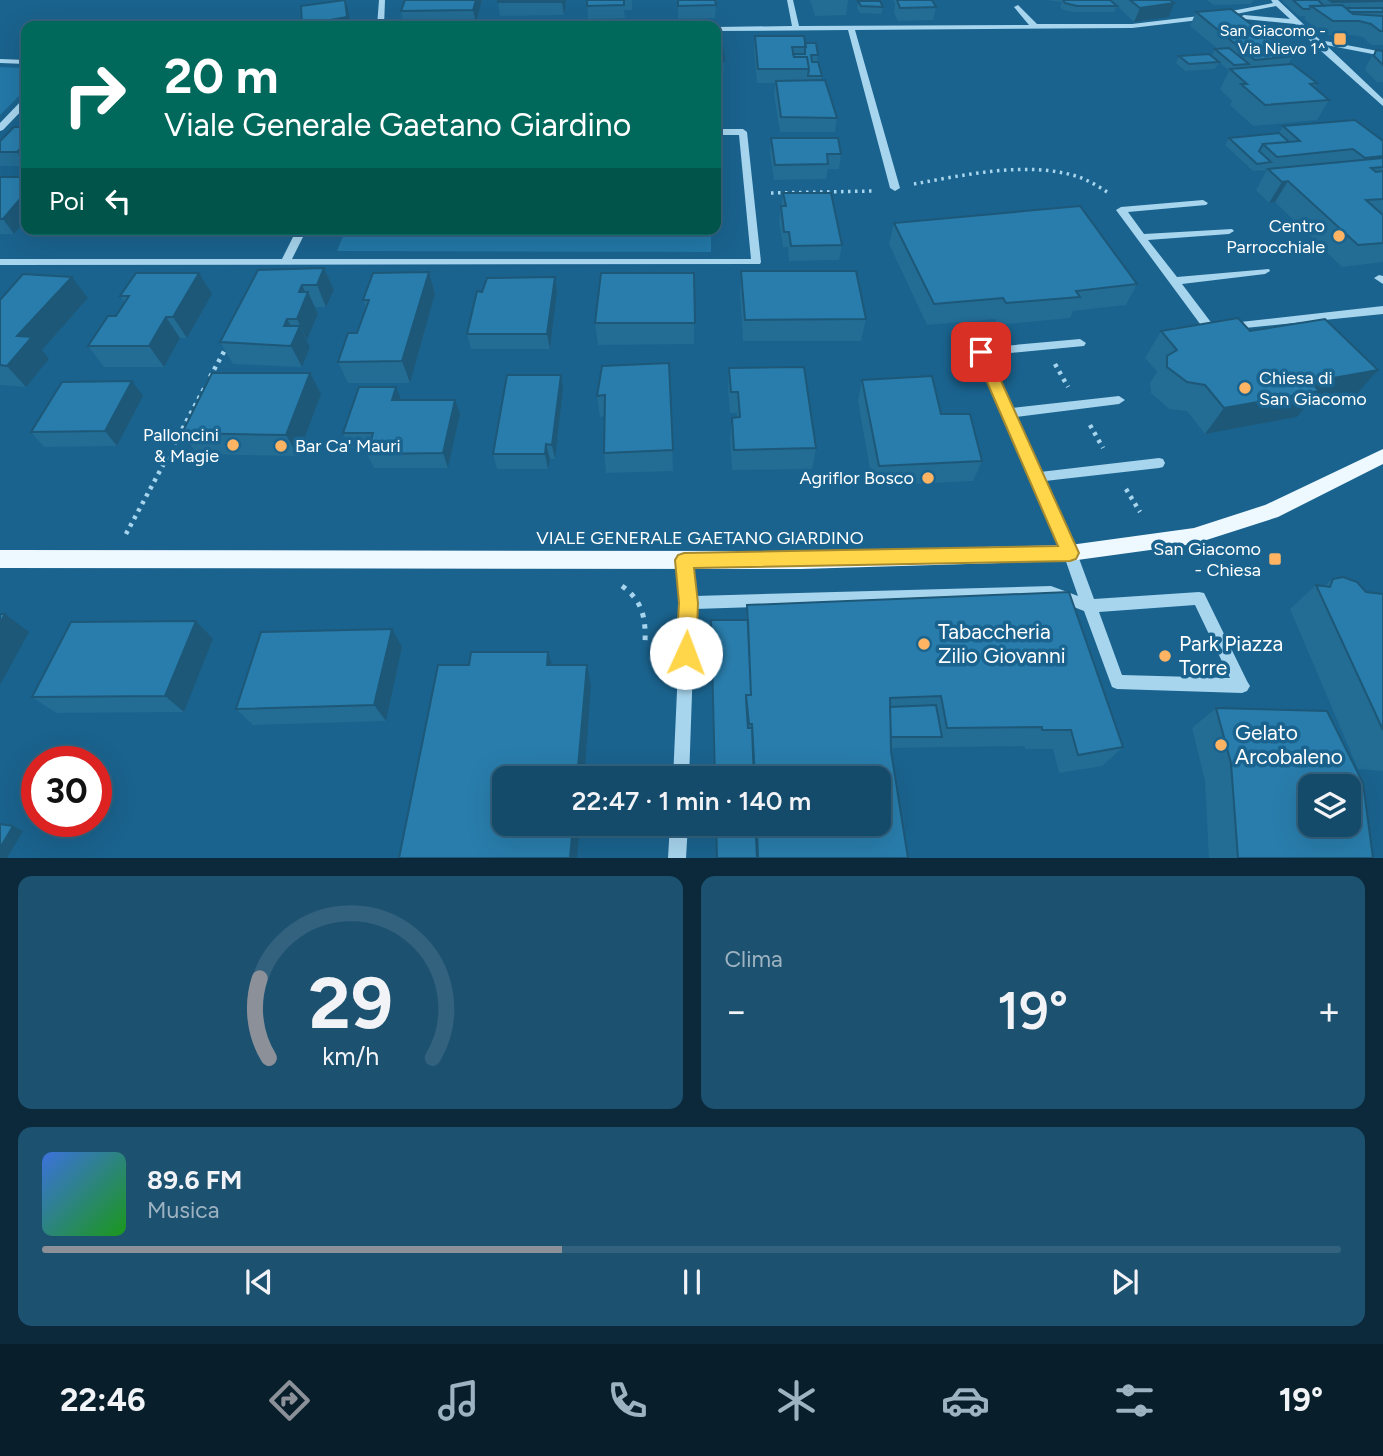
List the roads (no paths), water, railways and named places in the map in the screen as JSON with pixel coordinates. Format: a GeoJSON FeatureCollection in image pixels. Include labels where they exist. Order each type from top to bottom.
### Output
{"type":"FeatureCollection","features":[{"type":"Feature","properties":{"kind":"main road","name":"VIALE GENERALE GAETANO GIARDINO"},"geometry":{"type":"LineString","coordinates":[[0,559],[114,557],[684,560],[1070,553],[1194,536],[1271,511],[1383,456]]}},
{"type":"Feature","properties":{"kind":"street"},"geometry":{"type":"LineString","coordinates":[[381,21],[382,0]]}},
{"type":"Feature","properties":{"kind":"street"},"geometry":{"type":"LineString","coordinates":[[790,0],[796,28]]}},
{"type":"Feature","properties":{"kind":"street"},"geometry":{"type":"LineString","coordinates":[[721,29],[1132,26],[1216,16],[1276,2],[1383,104]]}},
{"type":"Feature","properties":{"kind":"street"},"geometry":{"type":"LineString","coordinates":[[1018,7],[1036,28]]}},
{"type":"Feature","properties":{"kind":"street"},"geometry":{"type":"LineString","coordinates":[[1216,16],[1295,22]]}},
{"type":"Feature","properties":{"kind":"street"},"geometry":{"type":"LineString","coordinates":[[851,28],[895,188]]}},
{"type":"Feature","properties":{"kind":"street"},"geometry":{"type":"LineString","coordinates":[[1315,41],[1383,54]]}},
{"type":"Feature","properties":{"kind":"street"},"geometry":{"type":"LineString","coordinates":[[0,61],[21,62]]}},
{"type":"Feature","properties":{"kind":"street"},"geometry":{"type":"LineString","coordinates":[[0,128],[21,106]]}},
{"type":"Feature","properties":{"kind":"street"},"geometry":{"type":"LineString","coordinates":[[0,262],[756,262],[743,132],[721,132]]}},
{"type":"Feature","properties":{"kind":"street"},"geometry":{"type":"LineString","coordinates":[[1203,202],[1121,210],[1210,329],[1383,310]]}},
{"type":"Feature","properties":{"kind":"street"},"geometry":{"type":"LineString","coordinates":[[1141,237],[1229,230]]}},
{"type":"Feature","properties":{"kind":"street"},"geometry":{"type":"LineString","coordinates":[[285,262],[299,235]]}},
{"type":"Feature","properties":{"kind":"street"},"geometry":{"type":"LineString","coordinates":[[1175,281],[1265,271]]}},
{"type":"Feature","properties":{"kind":"street"},"geometry":{"type":"LineString","coordinates":[[688,603],[1051,592],[1088,606],[1199,598],[1242,686],[1117,682],[1088,606],[1070,553],[981,352],[1080,343]]}},
{"type":"Feature","properties":{"kind":"street"},"geometry":{"type":"LineString","coordinates":[[1009,413],[1119,400]]}},
{"type":"Feature","properties":{"kind":"street"},"geometry":{"type":"LineString","coordinates":[[1038,477],[1159,463]]}},
{"type":"Feature","properties":{"kind":"street"},"geometry":{"type":"LineString","coordinates":[[682,766],[688,603],[684,560]]}},
{"type":"Feature","properties":{"kind":"street"},"geometry":{"type":"LineString","coordinates":[[677,858],[678,836]]}},
{"type":"Feature","properties":{"kind":"place","name":"San Giacomo - Via Nievo 1^"},"geometry":{"type":"Point","coordinates":[1340,39]}},
{"type":"Feature","properties":{"kind":"place","name":"Centro Parrocchiale"},"geometry":{"type":"Point","coordinates":[1339,236]}},
{"type":"Feature","properties":{"kind":"place","name":"Chiesa di San Giacomo"},"geometry":{"type":"Point","coordinates":[1245,388]}},
{"type":"Feature","properties":{"kind":"place","name":"Palloncini & Magie"},"geometry":{"type":"Point","coordinates":[233,445]}},
{"type":"Feature","properties":{"kind":"place","name":"Bar Ca' Mauri"},"geometry":{"type":"Point","coordinates":[281,446]}},
{"type":"Feature","properties":{"kind":"place","name":"Agriflor Bosco"},"geometry":{"type":"Point","coordinates":[928,478]}},
{"type":"Feature","properties":{"kind":"place","name":"San Giacomo - Chiesa"},"geometry":{"type":"Point","coordinates":[1275,559]}},
{"type":"Feature","properties":{"kind":"place","name":"Tabaccheria Zilio Giovanni"},"geometry":{"type":"Point","coordinates":[924,644]}},
{"type":"Feature","properties":{"kind":"place","name":"Park Piazza Torre"},"geometry":{"type":"Point","coordinates":[1165,656]}},
{"type":"Feature","properties":{"kind":"place","name":"Gelato Arcobaleno"},"geometry":{"type":"Point","coordinates":[1221,745]}}]}
